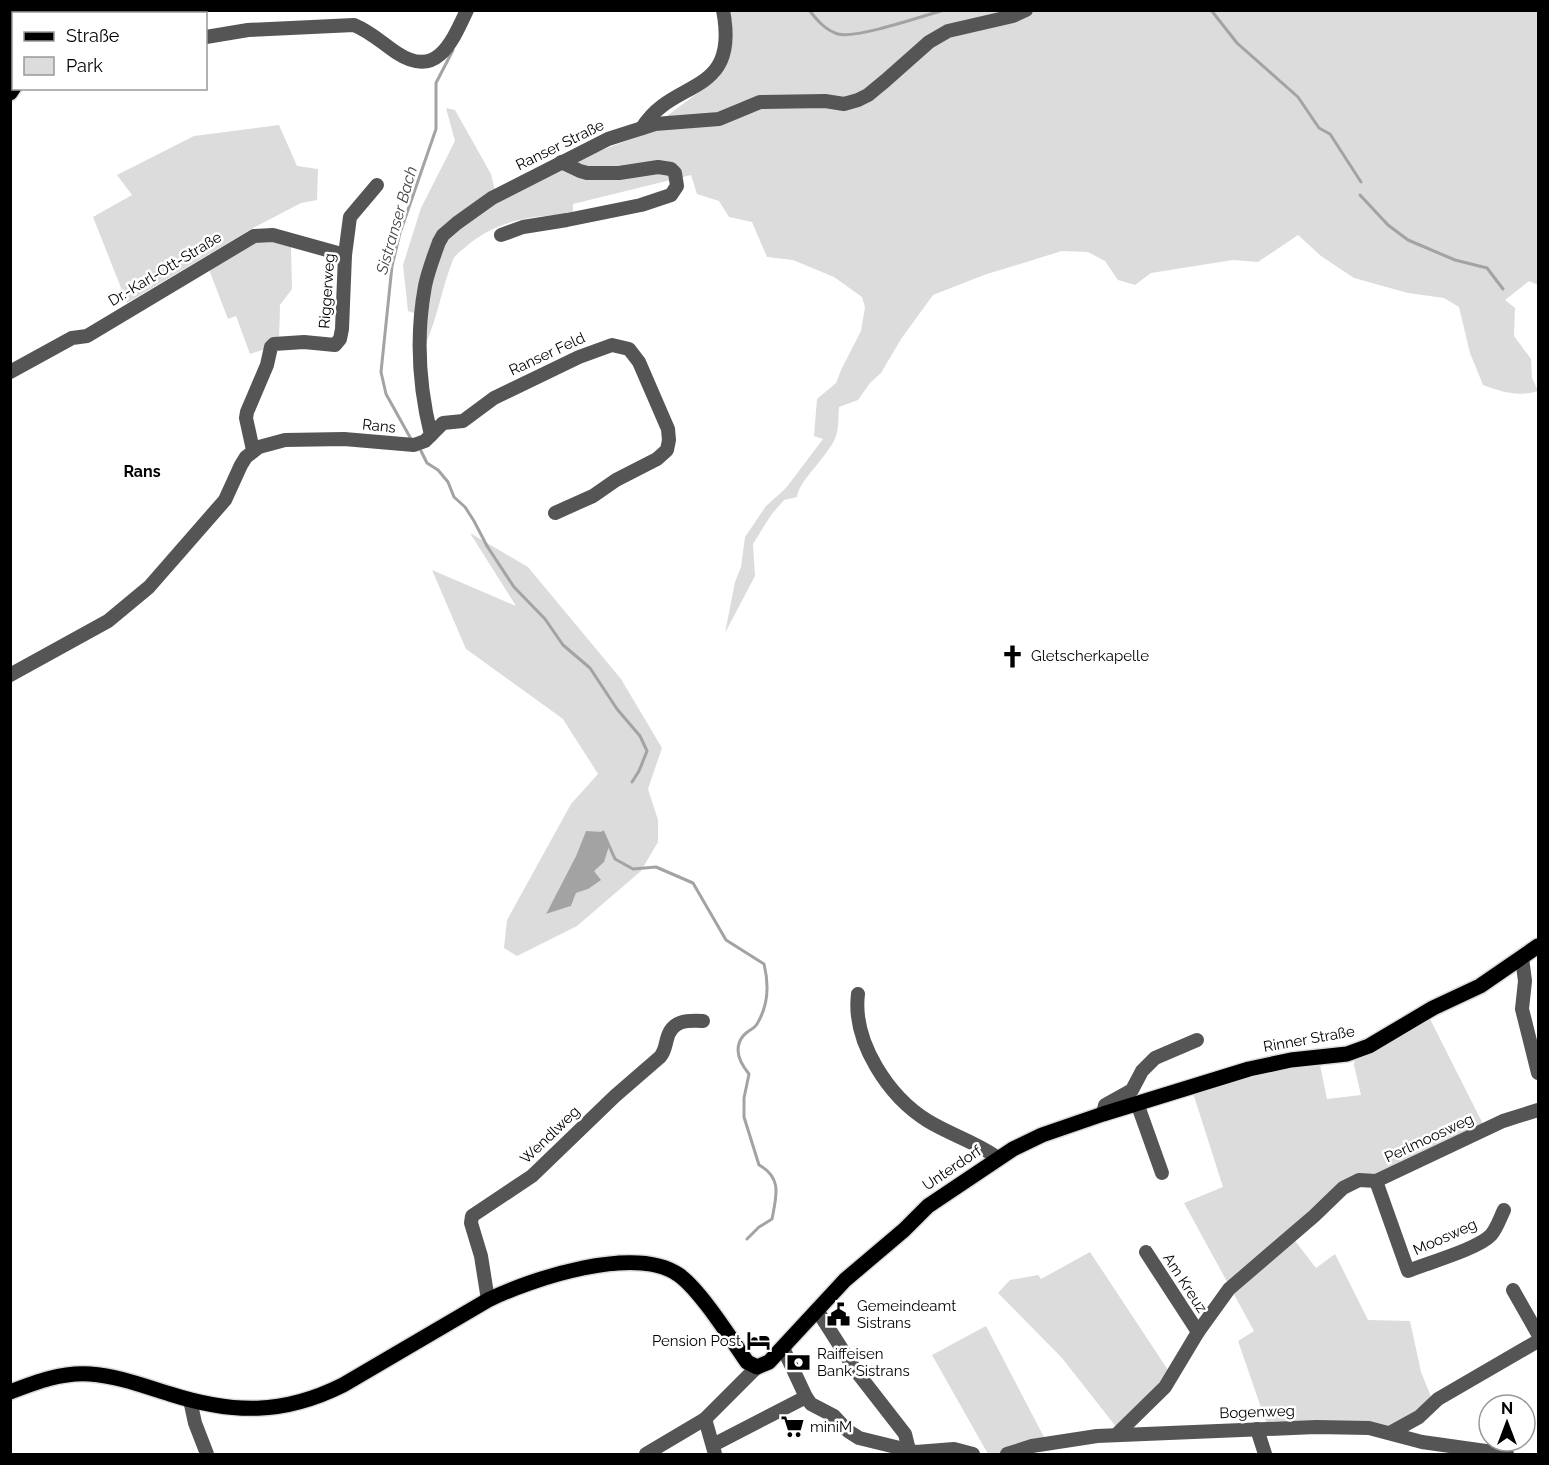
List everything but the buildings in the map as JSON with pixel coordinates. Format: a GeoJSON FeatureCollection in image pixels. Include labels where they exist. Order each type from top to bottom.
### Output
{"type":"FeatureCollection","features":[{"type":"Feature","properties":{"kind":"main road","name":"Rinner Straße"},"geometry":{"type":"LineString","coordinates":[[1137,1103],[1262,1066],[1358,1051],[1433,1008],[1480,986],[1539,946]]}},
{"type":"Feature","properties":{"kind":"main road","name":"Unterdorf"},"geometry":{"type":"LineString","coordinates":[[757,1367],[765,1365],[845,1280],[904,1230],[928,1206],[998,1158],[1032,1139],[1137,1103]]}},
{"type":"Feature","properties":{"kind":"main road"},"geometry":{"type":"LineString","coordinates":[[10,1392],[54,1377],[89,1374],[117,1378],[190,1400],[224,1407],[255,1410],[303,1402],[330,1392],[356,1378],[488,1300],[522,1284],[563,1272],[610,1265],[654,1265],[672,1271],[685,1280],[747,1362],[757,1367]]}},
{"type":"Feature","properties":{"kind":"street"},"geometry":{"type":"LineString","coordinates":[[207,37],[248,30],[354,25],[368,31],[411,60],[422,63],[431,62],[441,54],[467,10]]}},
{"type":"Feature","properties":{"kind":"street"},"geometry":{"type":"LineString","coordinates":[[642,128],[655,111],[702,83],[716,69],[725,44],[723,10]]}},
{"type":"Feature","properties":{"kind":"street","name":"Ranser Straße"},"geometry":{"type":"LineString","coordinates":[[431,435],[425,409],[421,367],[421,331],[426,285],[443,235],[492,198],[608,139],[642,128],[690,120],[719,119],[760,102],[825,101],[844,104],[858,100],[868,95],[929,42],[948,31],[1013,16],[1026,10]]}},
{"type":"Feature","properties":{"kind":"street"},"geometry":{"type":"LineString","coordinates":[[501,235],[533,225],[641,205],[670,195],[677,186],[675,173],[666,167],[619,173],[587,173],[561,162]]}},
{"type":"Feature","properties":{"kind":"street","name":"Riggerweg"},"geometry":{"type":"LineString","coordinates":[[253,450],[246,418],[247,412],[267,365],[271,347],[274,344],[304,342],[330,346],[338,343],[342,328],[345,255],[350,217],[377,185]]}},
{"type":"Feature","properties":{"kind":"street","name":"Dr.-Karl-Ott-Straße"},"geometry":{"type":"LineString","coordinates":[[10,372],[72,338],[87,336],[254,236],[273,235],[345,255]]}},
{"type":"Feature","properties":{"kind":"street","name":"Ranser Feld"},"geometry":{"type":"LineString","coordinates":[[431,435],[443,423],[463,420],[494,398],[590,352],[612,345],[628,349],[639,362],[668,429],[667,450],[657,459],[616,480],[593,496],[555,513]]}},
{"type":"Feature","properties":{"kind":"street","name":"Rans"},"geometry":{"type":"LineString","coordinates":[[253,450],[272,442],[295,440],[351,439],[414,445],[425,441],[431,435]]}},
{"type":"Feature","properties":{"kind":"street"},"geometry":{"type":"LineString","coordinates":[[10,675],[114,617],[149,587],[218,509],[228,494],[241,465],[253,450]]}},
{"type":"Feature","properties":{"kind":"street"},"geometry":{"type":"LineString","coordinates":[[1522,958],[1525,981],[1522,1009],[1539,1073]]}},
{"type":"Feature","properties":{"kind":"street"},"geometry":{"type":"LineString","coordinates":[[858,994],[856,1013],[858,1024],[882,1076],[891,1089],[927,1121],[980,1145],[998,1158]]}},
{"type":"Feature","properties":{"kind":"street","name":"Wendlweg"},"geometry":{"type":"LineString","coordinates":[[488,1300],[481,1256],[471,1223],[472,1216],[532,1176],[615,1096],[660,1058],[673,1027],[683,1021],[704,1021]]}},
{"type":"Feature","properties":{"kind":"street"},"geometry":{"type":"LineString","coordinates":[[1103,1114],[1106,1105],[1132,1090],[1142,1071],[1150,1062],[1197,1040]]}},
{"type":"Feature","properties":{"kind":"street"},"geometry":{"type":"LineString","coordinates":[[1137,1103],[1162,1173]]}},
{"type":"Feature","properties":{"kind":"street","name":"Perlmoosweg"},"geometry":{"type":"LineString","coordinates":[[1229,1289],[1343,1188],[1359,1180],[1376,1181],[1503,1121],[1539,1110]]}},
{"type":"Feature","properties":{"kind":"street","name":"Moosweg"},"geometry":{"type":"LineString","coordinates":[[1376,1181],[1408,1271],[1475,1245],[1487,1238],[1494,1230],[1504,1210]]}},
{"type":"Feature","properties":{"kind":"street","name":"Am Kreuz"},"geometry":{"type":"LineString","coordinates":[[1146,1252],[1198,1332]]}},
{"type":"Feature","properties":{"kind":"street","name":"Am Kreuz"},"geometry":{"type":"LineString","coordinates":[[1116,1435],[1165,1387],[1198,1332],[1229,1289]]}},
{"type":"Feature","properties":{"kind":"street"},"geometry":{"type":"LineString","coordinates":[[1514,1290],[1539,1334]]}},
{"type":"Feature","properties":{"kind":"street"},"geometry":{"type":"LineString","coordinates":[[817,1310],[856,1371],[905,1434],[909,1450]]}},
{"type":"Feature","properties":{"kind":"street"},"geometry":{"type":"LineString","coordinates":[[1390,1433],[1419,1417],[1438,1399],[1539,1341]]}},
{"type":"Feature","properties":{"kind":"street"},"geometry":{"type":"LineString","coordinates":[[783,1348],[806,1397],[812,1404],[834,1416],[853,1435],[878,1444],[916,1452],[954,1449],[973,1455]]}},
{"type":"Feature","properties":{"kind":"street"},"geometry":{"type":"LineString","coordinates":[[646,1455],[705,1419],[757,1367]]}},
{"type":"Feature","properties":{"kind":"street"},"geometry":{"type":"LineString","coordinates":[[705,1419],[714,1450],[806,1397]]}},
{"type":"Feature","properties":{"kind":"street"},"geometry":{"type":"LineString","coordinates":[[190,1400],[195,1423],[207,1455]]}},
{"type":"Feature","properties":{"kind":"street","name":"Bogenweg"},"geometry":{"type":"LineString","coordinates":[[1007,1455],[1040,1445],[1088,1437],[1353,1427],[1390,1433],[1422,1442],[1507,1455]]}},
{"type":"Feature","properties":{"kind":"street"},"geometry":{"type":"LineString","coordinates":[[1257,1429],[1265,1455]]}},
{"type":"Feature","properties":{"kind":"green space"},"geometry":{"type":"Polygon","coordinates":[[[729,11],[1538,11],[1538,285],[1529,281],[1505,300],[1515,308],[1514,336],[1531,359],[1532,378],[1538,391],[1524,394],[1510,393],[1483,385],[1470,353],[1459,307],[1444,298],[1408,293],[1354,278],[1321,256],[1298,235],[1258,262],[1233,260],[1151,273],[1135,285],[1118,280],[1105,261],[1088,252],[1062,251],[984,275],[933,295],[901,339],[881,373],[870,383],[858,400],[839,407],[838,429],[827,452],[803,483],[797,497],[784,500],[771,515],[753,544],[755,576],[725,633],[735,582],[741,567],[745,537],[766,506],[786,488],[823,439],[814,436],[817,399],[836,383],[861,331],[865,307],[862,297],[834,277],[793,260],[767,257],[752,222],[729,217],[719,201],[697,194],[691,175],[573,204],[573,215],[518,220],[481,236],[460,251],[453,260],[426,343],[428,318],[408,311],[403,265],[421,208],[455,141],[446,108],[455,110],[491,174],[497,199],[555,167],[640,136],[719,77],[729,48],[732,22],[729,11]]]}},
{"type":"Feature","properties":{"kind":"green space"},"geometry":{"type":"Polygon","coordinates":[[[279,125],[297,166],[318,169],[317,200],[301,203],[253,228],[127,303],[93,217],[132,195],[117,175],[194,136],[279,125]]]}},
{"type":"Feature","properties":{"kind":"green space"},"geometry":{"type":"Polygon","coordinates":[[[269,240],[291,246],[292,289],[280,305],[279,340],[265,349],[250,354],[236,316],[228,319],[208,267],[252,242],[269,240]]]}},
{"type":"Feature","properties":{"kind":"green space"},"geometry":{"type":"Polygon","coordinates":[[[470,533],[528,567],[621,679],[662,748],[648,789],[658,820],[658,842],[641,871],[577,926],[517,956],[504,948],[507,920],[571,804],[598,774],[563,719],[466,649],[432,570],[516,606],[470,533]],[[586,831],[576,856],[546,914],[571,906],[576,893],[588,889],[593,871],[586,831]]]}},
{"type":"Feature","properties":{"kind":"green space"},"geometry":{"type":"Polygon","coordinates":[[[1430,1019],[1484,1126],[1380,1176],[1362,1176],[1289,1233],[1316,1268],[1335,1254],[1368,1320],[1410,1321],[1421,1372],[1432,1399],[1419,1414],[1388,1428],[1266,1422],[1238,1341],[1254,1331],[1184,1203],[1223,1187],[1193,1093],[1268,1070],[1320,1065],[1327,1099],[1361,1095],[1354,1065],[1355,1058],[1375,1051],[1430,1019]]]}},
{"type":"Feature","properties":{"kind":"green space"},"geometry":{"type":"Polygon","coordinates":[[[1090,1252],[1170,1373],[1117,1428],[1062,1358],[998,1293],[1010,1280],[1038,1275],[1041,1279],[1090,1252]]]}},
{"type":"Feature","properties":{"kind":"green space"},"geometry":{"type":"Polygon","coordinates":[[[986,1326],[1045,1439],[1000,1453],[988,1454],[932,1355],[986,1326]]]}},
{"type":"Feature","properties":{"kind":"shaded area"},"geometry":{"type":"Polygon","coordinates":[[[586,831],[603,832],[609,846],[604,862],[594,871],[601,880],[588,889],[576,893],[571,906],[546,914],[576,856],[586,831]]]}},
{"type":"Feature","properties":{"kind":"waterway"},"geometry":{"type":"LineString","coordinates":[[809,10],[829,30],[847,35],[906,22],[944,10]]}},
{"type":"Feature","properties":{"kind":"waterway"},"geometry":{"type":"LineString","coordinates":[[1211,10],[1237,43],[1298,97],[1319,128],[1330,134],[1361,182]]}},
{"type":"Feature","properties":{"kind":"waterway","name":"Sistranser Bach"},"geometry":{"type":"LineString","coordinates":[[411,439],[386,394],[381,372],[392,266],[400,233],[436,129],[436,83],[453,50]]}},
{"type":"Feature","properties":{"kind":"waterway"},"geometry":{"type":"LineString","coordinates":[[1360,195],[1388,225],[1408,240],[1455,260],[1487,268],[1503,289]]}},
{"type":"Feature","properties":{"kind":"waterway","name":"Sistranser Bach"},"geometry":{"type":"LineString","coordinates":[[421,451],[427,463],[438,470],[448,482],[454,497],[465,507],[514,587],[545,619],[563,645],[590,668],[617,709],[640,736],[647,751],[632,782]]}},
{"type":"Feature","properties":{"kind":"waterway","name":"Sistranser Bach"},"geometry":{"type":"LineString","coordinates":[[603,832],[615,859],[633,869],[656,867],[693,883],[726,940],[764,964],[767,987],[763,1010],[756,1026],[740,1041],[738,1055],[749,1074],[744,1098],[744,1117],[759,1165],[767,1170],[775,1182],[776,1196],[772,1219],[759,1227],[747,1239]]}},
{"type":"Feature","properties":{"kind":"place","name":"Gletscherkapelle"},"geometry":{"type":"Point","coordinates":[1013,656]}},
{"type":"Feature","properties":{"kind":"place","name":"Gemeindeamt Sistrans"},"geometry":{"type":"Point","coordinates":[839,1315]}},
{"type":"Feature","properties":{"kind":"place","name":"Pension Post"},"geometry":{"type":"Point","coordinates":[759,1341]}},
{"type":"Feature","properties":{"kind":"place","name":"Raiffeisen Bank Sistrans"},"geometry":{"type":"Point","coordinates":[799,1363]}},
{"type":"Feature","properties":{"kind":"place","name":"miniM"},"geometry":{"type":"Point","coordinates":[792,1427]}},
{"type":"Feature","properties":{"kind":"district","name":"Rans"},"geometry":{"type":"Point","coordinates":[142,471]}}]}
